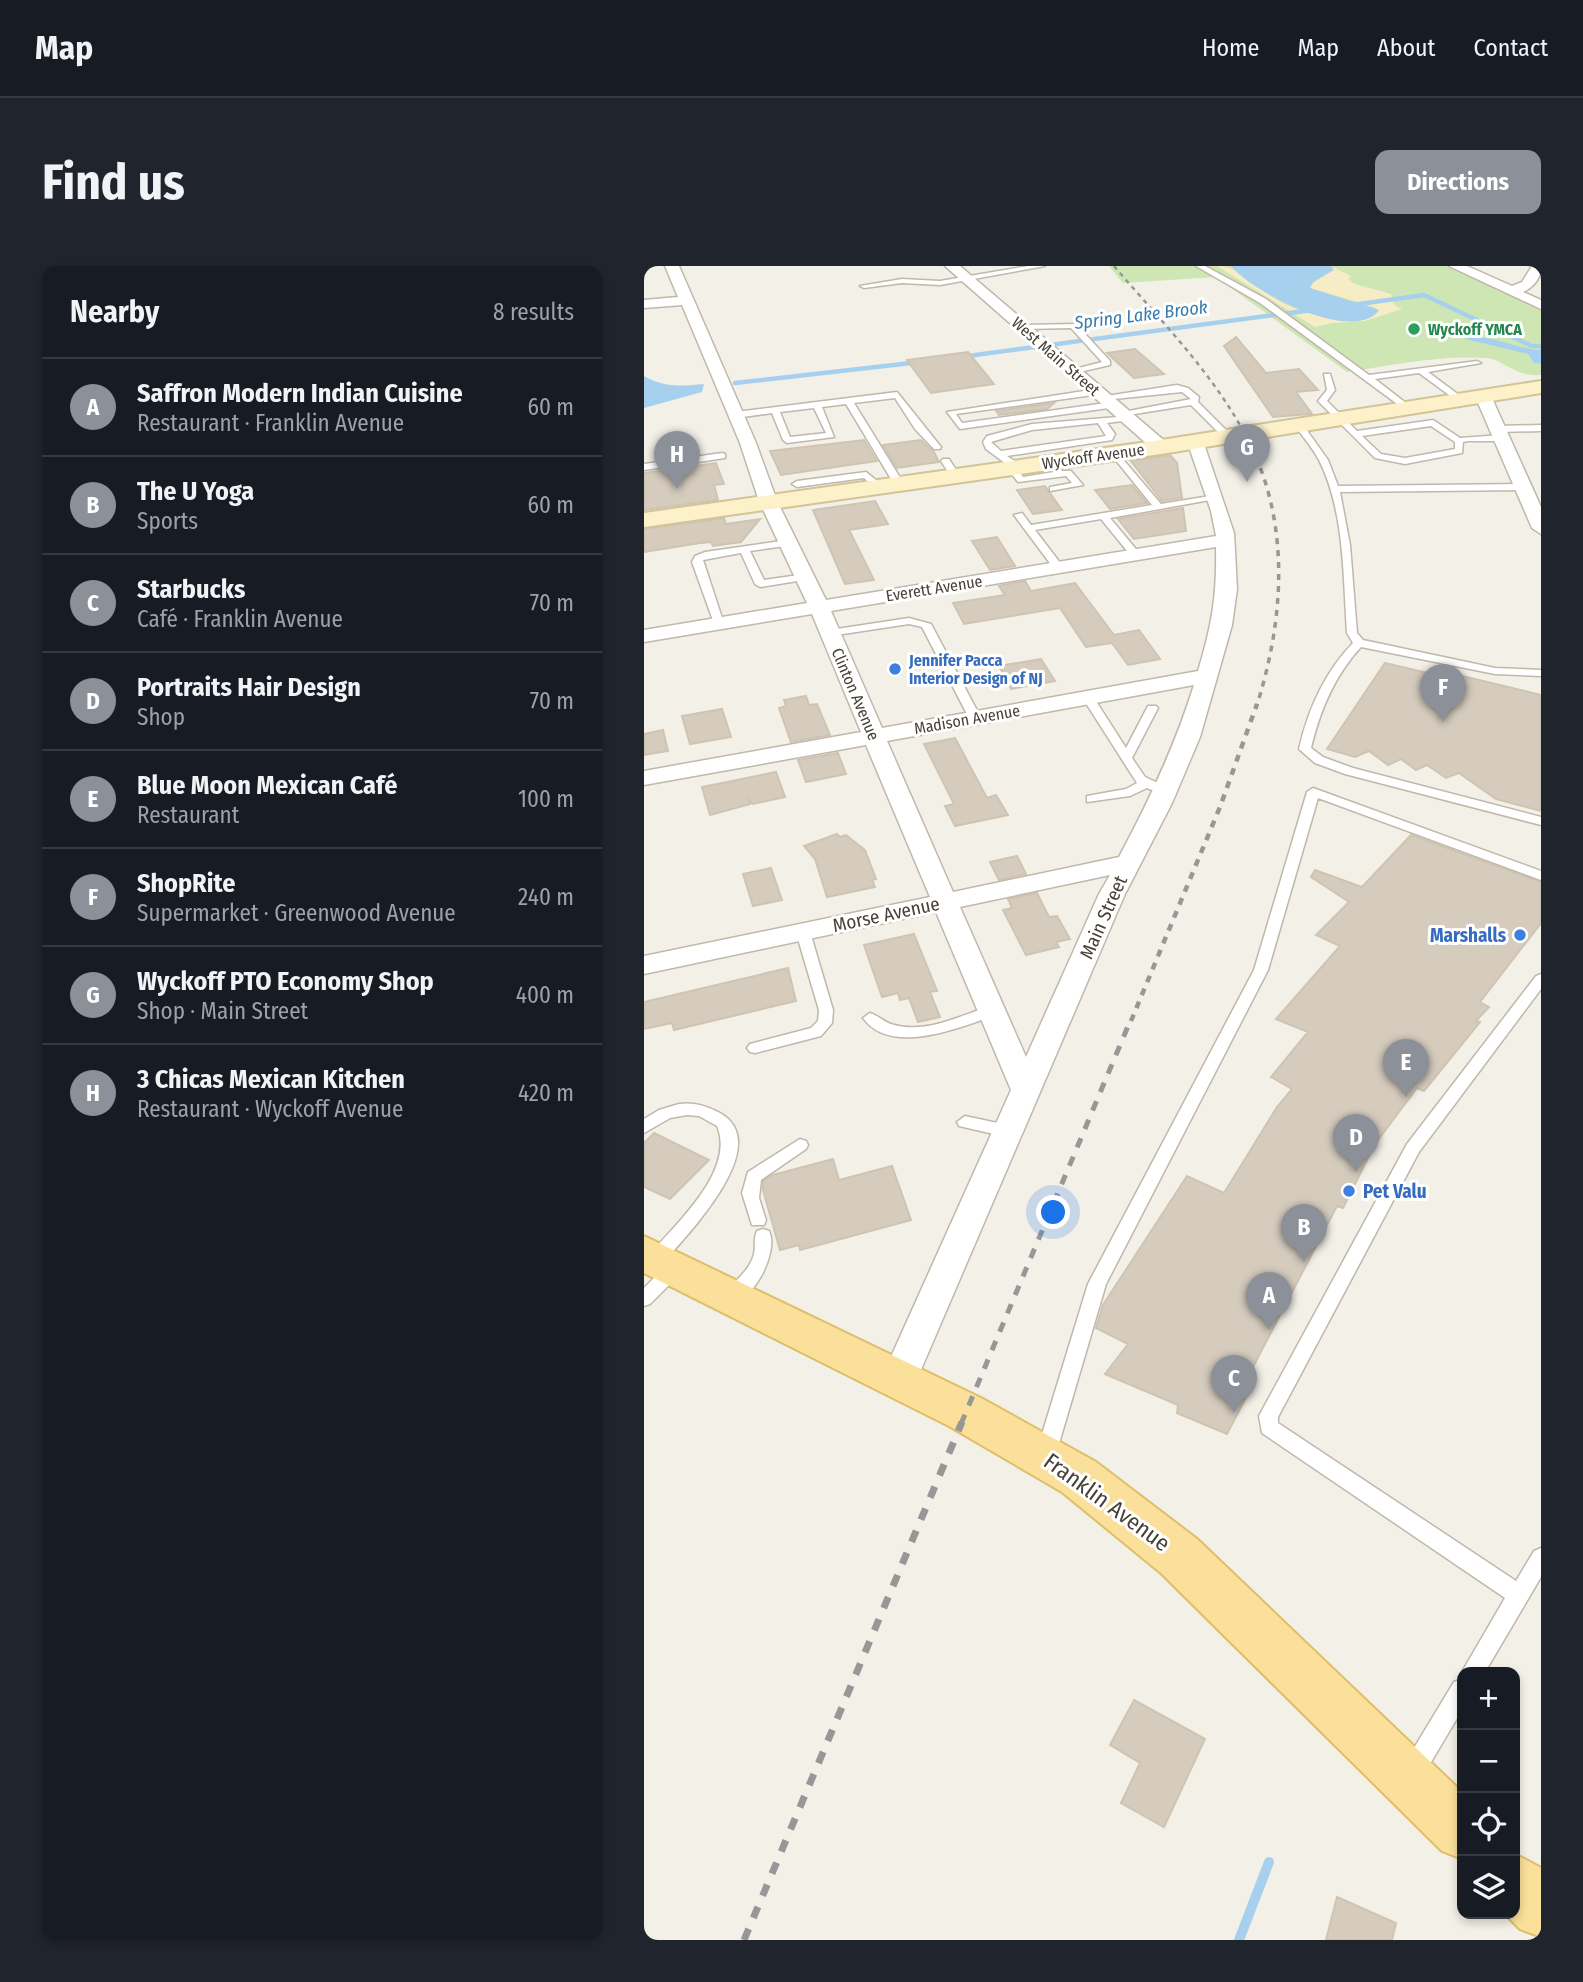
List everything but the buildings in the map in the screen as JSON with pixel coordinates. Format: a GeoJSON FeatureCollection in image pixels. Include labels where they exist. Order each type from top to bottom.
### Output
{"type":"FeatureCollection","features":[{"type":"Feature","properties":{"kind":"main road","name":"Wyckoff Avenue"},"geometry":{"type":"LineString","coordinates":[[644,520],[889,486],[950,469],[1010,463],[1055,468],[1078,451],[1115,453],[1298,424],[1347,426],[1407,408],[1541,387]]}},
{"type":"Feature","properties":{"kind":"main road","name":"Franklin Avenue"},"geometry":{"type":"LineString","coordinates":[[658,1260],[899,1380],[1080,1477],[1179,1556],[1457,1826]]}},
{"type":"Feature","properties":{"kind":"main road"},"geometry":{"type":"LineString","coordinates":[[1520,1888],[1541,1909]]}},
{"type":"Feature","properties":{"kind":"street","name":"West Main Street"},"geometry":{"type":"LineString","coordinates":[[952,266],[1161,447]]}},
{"type":"Feature","properties":{"kind":"street"},"geometry":{"type":"LineString","coordinates":[[1456,266],[1541,305]]}},
{"type":"Feature","properties":{"kind":"street"},"geometry":{"type":"LineString","coordinates":[[1511,292],[1527,285],[1539,266]]}},
{"type":"Feature","properties":{"kind":"street","name":"Clinton Avenue"},"geometry":{"type":"LineString","coordinates":[[674,271],[736,415],[768,501],[806,577],[1026,1090]]}},
{"type":"Feature","properties":{"kind":"street"},"geometry":{"type":"LineString","coordinates":[[644,304],[687,300]]}},
{"type":"Feature","properties":{"kind":"street"},"geometry":{"type":"LineString","coordinates":[[1483,396],[1523,487],[1537,508],[1541,528]]}},
{"type":"Feature","properties":{"kind":"street","name":"Main Street"},"geometry":{"type":"LineString","coordinates":[[899,1380],[1112,894],[1129,863],[1156,787],[1189,737],[1222,625],[1227,589],[1225,540],[1216,498],[1195,441]]}},
{"type":"Feature","properties":{"kind":"street","name":"Everett Avenue"},"geometry":{"type":"LineString","coordinates":[[644,636],[1225,540]]}},
{"type":"Feature","properties":{"kind":"street","name":"Madison Avenue"},"geometry":{"type":"LineString","coordinates":[[644,778],[1207,676]]}},
{"type":"Feature","properties":{"kind":"street","name":"Morse Avenue"},"geometry":{"type":"LineString","coordinates":[[644,965],[1129,863]]}},
{"type":"Feature","properties":{"kind":"lane"},"geometry":{"type":"LineString","coordinates":[[864,286],[902,281],[926,283],[968,280],[1041,266]]}},
{"type":"Feature","properties":{"kind":"lane"},"geometry":{"type":"LineString","coordinates":[[1200,266],[1263,301],[1407,408]]}},
{"type":"Feature","properties":{"kind":"lane"},"geometry":{"type":"LineString","coordinates":[[1023,327],[1073,326],[1107,363],[1074,372]]}},
{"type":"Feature","properties":{"kind":"lane"},"geometry":{"type":"LineString","coordinates":[[1367,378],[1477,363]]}},
{"type":"Feature","properties":{"kind":"lane"},"geometry":{"type":"LineString","coordinates":[[1420,370],[1460,400]]}},
{"type":"Feature","properties":{"kind":"lane"},"geometry":{"type":"LineString","coordinates":[[1327,376],[1331,390],[1325,393],[1322,401],[1378,456],[1405,461],[1459,451],[1459,441]]}},
{"type":"Feature","properties":{"kind":"lane"},"geometry":{"type":"LineString","coordinates":[[1193,402],[1196,399],[1185,390],[1177,388],[1113,405],[960,426],[951,412],[1066,396],[1113,405],[1193,402],[1227,436]]}},
{"type":"Feature","properties":{"kind":"lane"},"geometry":{"type":"LineString","coordinates":[[736,415],[897,395],[918,427],[937,447]]}},
{"type":"Feature","properties":{"kind":"lane"},"geometry":{"type":"LineString","coordinates":[[849,402],[889,486]]}},
{"type":"Feature","properties":{"kind":"lane"},"geometry":{"type":"LineString","coordinates":[[775,410],[787,440],[831,435],[817,405]]}},
{"type":"Feature","properties":{"kind":"lane"},"geometry":{"type":"LineString","coordinates":[[1100,420],[1111,434],[1109,438],[1078,451],[1010,463],[986,442],[990,438],[1032,427],[1100,420],[1113,405]]}},
{"type":"Feature","properties":{"kind":"lane"},"geometry":{"type":"LineString","coordinates":[[1347,426],[1433,423],[1459,441]]}},
{"type":"Feature","properties":{"kind":"lane"},"geometry":{"type":"LineString","coordinates":[[1298,424],[1322,460],[1334,489],[1342,529],[1352,633],[1359,643],[1495,671],[1541,673]]}},
{"type":"Feature","properties":{"kind":"lane"},"geometry":{"type":"LineString","coordinates":[[1459,441],[1541,428]]}},
{"type":"Feature","properties":{"kind":"lane"},"geometry":{"type":"LineString","coordinates":[[1115,453],[1158,506]]}},
{"type":"Feature","properties":{"kind":"lane"},"geometry":{"type":"LineString","coordinates":[[644,467],[722,456]]}},
{"type":"Feature","properties":{"kind":"lane"},"geometry":{"type":"LineString","coordinates":[[1054,489],[1078,485],[1068,473],[1055,468]]}},
{"type":"Feature","properties":{"kind":"lane"},"geometry":{"type":"LineString","coordinates":[[797,484],[866,475],[889,486]]}},
{"type":"Feature","properties":{"kind":"lane"},"geometry":{"type":"LineString","coordinates":[[1334,489],[1523,487]]}},
{"type":"Feature","properties":{"kind":"lane"},"geometry":{"type":"LineString","coordinates":[[1028,528],[1216,498]]}},
{"type":"Feature","properties":{"kind":"lane"},"geometry":{"type":"LineString","coordinates":[[1020,515],[1059,568]]}},
{"type":"Feature","properties":{"kind":"lane"},"geometry":{"type":"LineString","coordinates":[[1103,515],[1136,555]]}},
{"type":"Feature","properties":{"kind":"lane"},"geometry":{"type":"LineString","coordinates":[[719,624],[697,562],[705,555],[788,543]]}},
{"type":"Feature","properties":{"kind":"lane"},"geometry":{"type":"LineString","coordinates":[[744,550],[760,584],[806,577]]}},
{"type":"Feature","properties":{"kind":"lane"},"geometry":{"type":"LineString","coordinates":[[830,633],[909,621],[926,624],[975,718]]}},
{"type":"Feature","properties":{"kind":"lane"},"geometry":{"type":"LineString","coordinates":[[1359,643],[1349,653],[1329,685],[1309,727],[1306,749],[1319,760],[1349,771],[1541,821]]}},
{"type":"Feature","properties":{"kind":"lane"},"geometry":{"type":"LineString","coordinates":[[1088,697],[1140,780],[1156,787]]}},
{"type":"Feature","properties":{"kind":"lane"},"geometry":{"type":"LineString","coordinates":[[1126,759],[1152,708]]}},
{"type":"Feature","properties":{"kind":"lane"},"geometry":{"type":"LineString","coordinates":[[1091,799],[1156,787]]}},
{"type":"Feature","properties":{"kind":"lane"},"geometry":{"type":"LineString","coordinates":[[1045,1457],[1097,1284],[1261,970],[1313,792],[1541,876]]}},
{"type":"Feature","properties":{"kind":"lane"},"geometry":{"type":"LineString","coordinates":[[755,1048],[816,1032],[825,1023],[827,1010],[803,932]]}},
{"type":"Feature","properties":{"kind":"lane"},"geometry":{"type":"LineString","coordinates":[[1519,1595],[1269,1427],[1268,1416],[1413,1148],[1541,979]]}},
{"type":"Feature","properties":{"kind":"lane"},"geometry":{"type":"LineString","coordinates":[[870,1018],[887,1031],[925,1030],[991,1010]]}},
{"type":"Feature","properties":{"kind":"lane"},"geometry":{"type":"LineString","coordinates":[[644,1127],[668,1112],[698,1110],[721,1119],[727,1125],[733,1145],[719,1180],[658,1260],[644,1299]]}},
{"type":"Feature","properties":{"kind":"lane"},"geometry":{"type":"LineString","coordinates":[[965,1122],[1007,1131]]}},
{"type":"Feature","properties":{"kind":"lane"},"geometry":{"type":"LineString","coordinates":[[731,1297],[762,1262],[764,1248],[751,1199],[750,1184],[766,1167],[800,1144]]}},
{"type":"Feature","properties":{"kind":"lane"},"geometry":{"type":"LineString","coordinates":[[1476,1667],[1541,1558]]}},
{"type":"Feature","properties":{"kind":"lane"},"geometry":{"type":"LineString","coordinates":[[1409,1778],[1457,1698]]}},
{"type":"Feature","properties":{"kind":"green space","name":"Wyckoff YMCA"},"geometry":{"type":"Polygon","coordinates":[[[1109,266],[1455,266],[1541,307],[1541,375],[1516,371],[1492,359],[1468,357],[1416,361],[1347,372],[1216,277],[1123,283],[1109,266]]]}},
{"type":"Feature","properties":{"kind":"sand"},"geometry":{"type":"Polygon","coordinates":[[[1217,266],[1242,274],[1281,302],[1302,311],[1332,318],[1360,320],[1379,311],[1374,307],[1310,288],[1333,268],[1331,266],[1351,276],[1348,279],[1355,284],[1391,294],[1394,305],[1402,309],[1365,321],[1315,327],[1217,266]]]}},
{"type":"Feature","properties":{"kind":"water"},"geometry":{"type":"Polygon","coordinates":[[[1231,266],[1331,266],[1334,270],[1313,282],[1310,288],[1379,310],[1366,319],[1348,322],[1326,318],[1280,301],[1242,277],[1231,266]]]}},
{"type":"Feature","properties":{"kind":"water"},"geometry":{"type":"Polygon","coordinates":[[[1469,336],[1541,350],[1541,364],[1534,363],[1528,354],[1465,339],[1469,336]]]}},
{"type":"Feature","properties":{"kind":"water"},"geometry":{"type":"Polygon","coordinates":[[[644,376],[680,386],[704,384],[702,392],[644,408],[644,376]]]}},
{"type":"Feature","properties":{"kind":"waterway","name":"Spring Lake Brook"},"geometry":{"type":"LineString","coordinates":[[1352,305],[1424,295],[1532,346],[1541,346]]}},
{"type":"Feature","properties":{"kind":"waterway","name":"Spring Lake Brook"},"geometry":{"type":"LineString","coordinates":[[960,357],[1312,310]]}},
{"type":"Feature","properties":{"kind":"waterway","name":"Spring Lake Brook"},"geometry":{"type":"LineString","coordinates":[[735,383],[920,362]]}},
{"type":"Feature","properties":{"kind":"waterway"},"geometry":{"type":"LineString","coordinates":[[1239,1940],[1269,1862]]}},
{"type":"Feature","properties":{"kind":"railway"},"geometry":{"type":"LineString","coordinates":[[1114,266],[1211,381],[1244,432],[1257,459]]}},
{"type":"Feature","properties":{"kind":"railway"},"geometry":{"type":"LineString","coordinates":[[1256,457],[1274,518],[1279,581],[1272,644],[1257,705]]}},
{"type":"Feature","properties":{"kind":"railway"},"geometry":{"type":"LineString","coordinates":[[1131,1021],[1220,807],[1257,704]]}},
{"type":"Feature","properties":{"kind":"railway"},"geometry":{"type":"LineString","coordinates":[[961,1424],[1131,1019]]}},
{"type":"Feature","properties":{"kind":"railway"},"geometry":{"type":"LineString","coordinates":[[744,1940],[962,1422]]}},
{"type":"Feature","properties":{"kind":"place","name":"Wyckoff YMCA"},"geometry":{"type":"Point","coordinates":[1414,329]}},
{"type":"Feature","properties":{"kind":"place","name":"Wyckoff PTO Economy Shop"},"geometry":{"type":"Point","coordinates":[1247,482]}},
{"type":"Feature","properties":{"kind":"place","name":"3 Chicas Mexican Kitchen"},"geometry":{"type":"Point","coordinates":[677,489]}},
{"type":"Feature","properties":{"kind":"place","name":"Jennifer Pacca Interior Design of NJ"},"geometry":{"type":"Point","coordinates":[895,669]}},
{"type":"Feature","properties":{"kind":"place","name":"ShopRite"},"geometry":{"type":"Point","coordinates":[1443,722]}},
{"type":"Feature","properties":{"kind":"place","name":"Marshalls"},"geometry":{"type":"Point","coordinates":[1520,935]}},
{"type":"Feature","properties":{"kind":"place","name":"Blue Moon Mexican Café"},"geometry":{"type":"Point","coordinates":[1406,1097]}},
{"type":"Feature","properties":{"kind":"place","name":"Portraits Hair Design"},"geometry":{"type":"Point","coordinates":[1356,1172]}},
{"type":"Feature","properties":{"kind":"place","name":"Pet Valu"},"geometry":{"type":"Point","coordinates":[1349,1191]}},
{"type":"Feature","properties":{"kind":"place","name":"The U Yoga"},"geometry":{"type":"Point","coordinates":[1304,1262]}},
{"type":"Feature","properties":{"kind":"place","name":"Saffron Modern Indian Cuisine"},"geometry":{"type":"Point","coordinates":[1269,1330]}},
{"type":"Feature","properties":{"kind":"place","name":"Starbucks"},"geometry":{"type":"Point","coordinates":[1234,1413]}}]}
